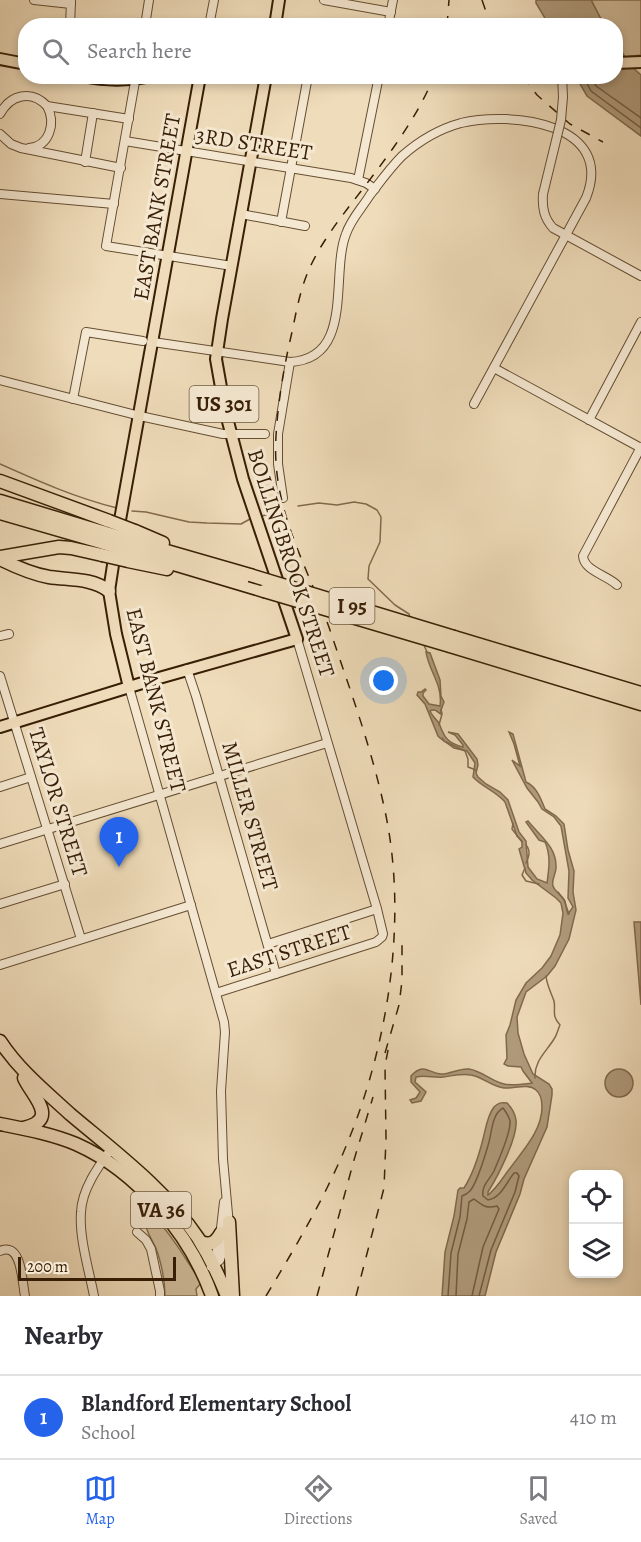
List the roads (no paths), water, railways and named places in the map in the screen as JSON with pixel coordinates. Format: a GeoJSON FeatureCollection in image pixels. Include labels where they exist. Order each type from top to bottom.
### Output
{"type":"FeatureCollection","features":[{"type":"Feature","properties":{"kind":"highway"},"geometry":{"type":"LineString","coordinates":[[0,483],[42,496],[105,538],[131,546]]}},
{"type":"Feature","properties":{"kind":"highway","name":"I 95"},"geometry":{"type":"LineString","coordinates":[[0,501],[131,546],[631,694],[641,704]]}},
{"type":"Feature","properties":{"kind":"highway","name":"I 95"},"geometry":{"type":"LineString","coordinates":[[0,513],[105,538]]}},
{"type":"Feature","properties":{"kind":"highway"},"geometry":{"type":"LineString","coordinates":[[4,557],[59,547],[71,548],[105,538]]}},
{"type":"Feature","properties":{"kind":"highway","name":"I 95"},"geometry":{"type":"LineString","coordinates":[[131,546],[217,566],[264,591],[452,641]]}},
{"type":"Feature","properties":{"kind":"highway"},"geometry":{"type":"LineString","coordinates":[[4,557],[14,566],[36,574],[96,584],[109,591]]}},
{"type":"Feature","properties":{"kind":"highway","name":"VA 36"},"geometry":{"type":"LineString","coordinates":[[0,1041],[22,1069],[45,1092],[176,1209],[201,1242],[227,1296]]}},
{"type":"Feature","properties":{"kind":"highway"},"geometry":{"type":"LineString","coordinates":[[21,1129],[38,1121],[42,1110],[22,1069]]}},
{"type":"Feature","properties":{"kind":"highway","name":"VA 36"},"geometry":{"type":"LineString","coordinates":[[0,1124],[78,1145],[104,1160],[126,1177],[166,1215],[183,1239],[212,1296]]}},
{"type":"Feature","properties":{"kind":"highway"},"geometry":{"type":"LineString","coordinates":[[229,1222],[233,1296]]}},
{"type":"Feature","properties":{"kind":"highway"},"geometry":{"type":"LineString","coordinates":[[201,1242],[211,1244],[221,1233]]}},
{"type":"Feature","properties":{"kind":"main road"},"geometry":{"type":"LineString","coordinates":[[276,18],[279,0]]}},
{"type":"Feature","properties":{"kind":"main road"},"geometry":{"type":"LineString","coordinates":[[0,59],[18,62]]}},
{"type":"Feature","properties":{"kind":"main road"},"geometry":{"type":"LineString","coordinates":[[623,63],[641,62]]}},
{"type":"Feature","properties":{"kind":"main road","name":"EAST BANK STREET"},"geometry":{"type":"LineString","coordinates":[[129,687],[109,591],[124,494],[140,416],[148,341],[168,255],[199,84]]}},
{"type":"Feature","properties":{"kind":"main road","name":"BOLLINGBROOK STREET"},"geometry":{"type":"LineString","coordinates":[[264,84],[216,359],[231,434],[243,479],[297,639]]}},
{"type":"Feature","properties":{"kind":"main road"},"geometry":{"type":"LineString","coordinates":[[0,727],[187,669],[297,639]]}},
{"type":"Feature","properties":{"kind":"street"},"geometry":{"type":"LineString","coordinates":[[34,0],[71,2],[70,18]]}},
{"type":"Feature","properties":{"kind":"street"},"geometry":{"type":"LineString","coordinates":[[146,18],[149,0]]}},
{"type":"Feature","properties":{"kind":"street"},"geometry":{"type":"LineString","coordinates":[[211,18],[214,0]]}},
{"type":"Feature","properties":{"kind":"street"},"geometry":{"type":"LineString","coordinates":[[324,0],[391,12]]}},
{"type":"Feature","properties":{"kind":"street"},"geometry":{"type":"LineString","coordinates":[[390,18],[393,0]]}},
{"type":"Feature","properties":{"kind":"street"},"geometry":{"type":"LineString","coordinates":[[134,84],[106,246],[232,266]]}},
{"type":"Feature","properties":{"kind":"street"},"geometry":{"type":"LineString","coordinates":[[281,222],[307,84]]}},
{"type":"Feature","properties":{"kind":"street"},"geometry":{"type":"LineString","coordinates":[[358,180],[377,84]]}},
{"type":"Feature","properties":{"kind":"street"},"geometry":{"type":"LineString","coordinates":[[562,84],[561,120],[543,194],[548,222],[566,236],[641,276]]}},
{"type":"Feature","properties":{"kind":"street"},"geometry":{"type":"LineString","coordinates":[[0,114],[5,105],[15,98],[33,97],[47,106],[52,121],[48,137],[34,147],[21,148]]}},
{"type":"Feature","properties":{"kind":"street"},"geometry":{"type":"LineString","coordinates":[[47,106],[129,119]]}},
{"type":"Feature","properties":{"kind":"street"},"geometry":{"type":"LineString","coordinates":[[85,162],[93,113]]}},
{"type":"Feature","properties":{"kind":"street"},"geometry":{"type":"LineString","coordinates":[[74,399],[86,332],[290,362],[303,361],[318,352],[328,341],[334,326],[340,258],[343,241],[350,225],[400,158],[418,143],[438,132],[472,121],[517,120],[539,123],[578,141],[587,152],[592,165],[592,180],[586,198],[566,236],[474,404]]}},
{"type":"Feature","properties":{"kind":"street"},"geometry":{"type":"LineString","coordinates":[[0,134],[11,144],[21,148],[121,168]]}},
{"type":"Feature","properties":{"kind":"street","name":"3RD STREET"},"geometry":{"type":"LineString","coordinates":[[125,141],[358,180],[375,189]]}},
{"type":"Feature","properties":{"kind":"street"},"geometry":{"type":"LineString","coordinates":[[0,194],[114,204]]}},
{"type":"Feature","properties":{"kind":"street"},"geometry":{"type":"LineString","coordinates":[[241,214],[305,226]]}},
{"type":"Feature","properties":{"kind":"street"},"geometry":{"type":"LineString","coordinates":[[588,420],[641,322]]}},
{"type":"Feature","properties":{"kind":"street"},"geometry":{"type":"LineString","coordinates":[[283,498],[278,464],[278,434],[290,362]]}},
{"type":"Feature","properties":{"kind":"street"},"geometry":{"type":"LineString","coordinates":[[494,368],[641,448],[583,556],[587,567],[609,578],[617,585]]}},
{"type":"Feature","properties":{"kind":"street"},"geometry":{"type":"LineString","coordinates":[[0,380],[140,416],[231,434],[265,434]]}},
{"type":"Feature","properties":{"kind":"street","name":"BOLLINGBROOK STREET"},"geometry":{"type":"LineString","coordinates":[[297,639],[377,909],[383,934],[379,940],[372,943]]}},
{"type":"Feature","properties":{"kind":"street","name":"MILLER STREET"},"geometry":{"type":"LineString","coordinates":[[187,669],[276,974]]}},
{"type":"Feature","properties":{"kind":"street","name":"TAYLOR STREET"},"geometry":{"type":"LineString","coordinates":[[0,676],[81,939]]}},
{"type":"Feature","properties":{"kind":"street","name":"EAST BANK STREET"},"geometry":{"type":"LineString","coordinates":[[129,687],[224,1022],[221,1091],[225,1188],[229,1222],[220,1260],[202,1273]]}},
{"type":"Feature","properties":{"kind":"street"},"geometry":{"type":"LineString","coordinates":[[0,843],[327,743]]}},
{"type":"Feature","properties":{"kind":"street"},"geometry":{"type":"LineString","coordinates":[[0,787],[31,777]]}},
{"type":"Feature","properties":{"kind":"street"},"geometry":{"type":"LineString","coordinates":[[0,904],[64,884]]}},
{"type":"Feature","properties":{"kind":"street"},"geometry":{"type":"LineString","coordinates":[[0,965],[191,905]]}},
{"type":"Feature","properties":{"kind":"street"},"geometry":{"type":"LineString","coordinates":[[268,944],[377,909]]}},
{"type":"Feature","properties":{"kind":"street","name":"EAST STREET"},"geometry":{"type":"LineString","coordinates":[[216,993],[372,943]]}},
{"type":"Feature","properties":{"kind":"street"},"geometry":{"type":"LineString","coordinates":[[94,1296],[82,1235],[81,1212],[89,1184],[111,1149]]}},
{"type":"Feature","properties":{"kind":"street","name":"EAST BANK STREET"},"geometry":{"type":"LineString","coordinates":[[213,1264],[221,1233],[225,1188]]}},
{"type":"Feature","properties":{"kind":"street"},"geometry":{"type":"LineString","coordinates":[[137,1232],[146,1240],[151,1249],[160,1296]]}},
{"type":"Feature","properties":{"kind":"street"},"geometry":{"type":"LineString","coordinates":[[1,1250],[12,1250],[18,1257],[25,1296]]}},
{"type":"Feature","properties":{"kind":"water"},"geometry":{"type":"Polygon","coordinates":[[[536,0],[591,0],[600,18],[545,18],[536,0]]]}},
{"type":"Feature","properties":{"kind":"water"},"geometry":{"type":"Polygon","coordinates":[[[623,54],[641,75],[641,136],[587,96],[580,84],[623,84],[623,54]]]}},
{"type":"Feature","properties":{"kind":"water"},"geometry":{"type":"Polygon","coordinates":[[[426,652],[430,653],[440,680],[441,696],[444,702],[441,714],[433,710],[430,711],[431,713],[447,739],[463,747],[455,735],[448,732],[458,734],[477,759],[478,777],[508,800],[519,832],[526,841],[528,867],[537,879],[547,883],[549,862],[547,847],[526,822],[528,821],[551,848],[556,861],[553,886],[565,901],[568,914],[573,907],[568,898],[569,871],[561,826],[554,817],[542,809],[527,788],[512,760],[520,766],[509,732],[513,734],[526,782],[536,790],[545,809],[564,824],[574,871],[573,892],[576,910],[569,939],[547,976],[526,992],[517,1017],[518,1033],[533,1074],[549,1084],[552,1089],[547,1127],[496,1252],[485,1296],[442,1296],[445,1252],[458,1190],[464,1188],[473,1171],[488,1118],[494,1107],[500,1103],[507,1103],[515,1115],[516,1127],[488,1195],[495,1189],[536,1131],[541,1115],[541,1098],[533,1088],[495,1086],[475,1076],[464,1074],[416,1077],[415,1082],[426,1092],[421,1101],[412,1103],[410,1100],[416,1098],[420,1092],[411,1082],[411,1076],[423,1069],[441,1074],[469,1069],[504,1084],[532,1083],[521,1067],[504,1064],[507,1058],[506,1035],[516,1000],[526,983],[551,956],[560,935],[563,913],[561,903],[526,873],[519,849],[522,847],[522,841],[517,836],[505,802],[473,777],[475,763],[467,751],[454,748],[438,736],[425,704],[417,695],[425,689],[423,696],[429,704],[440,706],[440,691],[426,652]]]}},
{"type":"Feature","properties":{"kind":"water"},"geometry":{"type":"Polygon","coordinates":[[[634,922],[641,922],[641,1005],[634,922]]]}},
{"type":"Feature","properties":{"kind":"water"},"geometry":{"type":"Polygon","coordinates":[[[619,1069],[629,1073],[633,1083],[629,1093],[619,1097],[609,1093],[605,1083],[609,1073],[619,1069]]]}},
{"type":"Feature","properties":{"kind":"waterway"},"geometry":{"type":"LineString","coordinates":[[0,464],[72,494],[117,508]]}},
{"type":"Feature","properties":{"kind":"waterway"},"geometry":{"type":"LineString","coordinates":[[298,506],[354,502],[366,504],[377,510],[381,517],[380,542],[369,566],[368,579],[410,617]]}},
{"type":"Feature","properties":{"kind":"waterway"},"geometry":{"type":"LineString","coordinates":[[132,511],[189,522],[241,524],[250,519]]}},
{"type":"Feature","properties":{"kind":"waterway"},"geometry":{"type":"LineString","coordinates":[[262,516],[279,511]]}},
{"type":"Feature","properties":{"kind":"waterway"},"geometry":{"type":"LineString","coordinates":[[423,643],[427,652]]}},
{"type":"Feature","properties":{"kind":"waterway"},"geometry":{"type":"LineString","coordinates":[[439,725],[441,709]]}},
{"type":"Feature","properties":{"kind":"waterway"},"geometry":{"type":"LineString","coordinates":[[442,738],[465,751],[468,767],[476,770]]}},
{"type":"Feature","properties":{"kind":"waterway"},"geometry":{"type":"LineString","coordinates":[[513,823],[512,829],[522,842]]}},
{"type":"Feature","properties":{"kind":"waterway"},"geometry":{"type":"LineString","coordinates":[[526,845],[529,850],[526,863]]}},
{"type":"Feature","properties":{"kind":"waterway"},"geometry":{"type":"LineString","coordinates":[[525,868],[522,875],[526,881],[539,884]]}},
{"type":"Feature","properties":{"kind":"waterway"},"geometry":{"type":"LineString","coordinates":[[558,892],[569,914]]}},
{"type":"Feature","properties":{"kind":"waterway"},"geometry":{"type":"LineString","coordinates":[[535,1078],[538,1062],[555,1037],[560,1025],[555,1016],[554,1001],[546,976]]}},
{"type":"Feature","properties":{"kind":"railway"},"geometry":{"type":"LineString","coordinates":[[448,18],[449,0]]}},
{"type":"Feature","properties":{"kind":"railway"},"geometry":{"type":"LineString","coordinates":[[482,0],[488,18]]}},
{"type":"Feature","properties":{"kind":"railway"},"geometry":{"type":"LineString","coordinates":[[266,1296],[296,1245],[341,1158],[371,1076],[389,988],[394,943],[395,898],[392,854],[375,768],[325,616],[294,541],[280,491],[276,464],[280,397],[298,305],[312,263],[334,228],[407,128],[430,84]]}},
{"type":"Feature","properties":{"kind":"railway"},"geometry":{"type":"LineString","coordinates":[[529,84],[537,95],[570,124],[603,142]]}},
{"type":"Feature","properties":{"kind":"railway"},"geometry":{"type":"LineString","coordinates":[[385,1053],[399,1005],[402,981],[402,939]]}},
{"type":"Feature","properties":{"kind":"railway"},"geometry":{"type":"LineString","coordinates":[[356,1296],[384,1188],[385,1066],[389,1045]]}},
{"type":"Feature","properties":{"kind":"railway"},"geometry":{"type":"LineString","coordinates":[[317,1296],[373,1097]]}},
{"type":"Feature","properties":{"kind":"place","name":"Blandford Elementary School"},"geometry":{"type":"Point","coordinates":[119,867]}}]}
